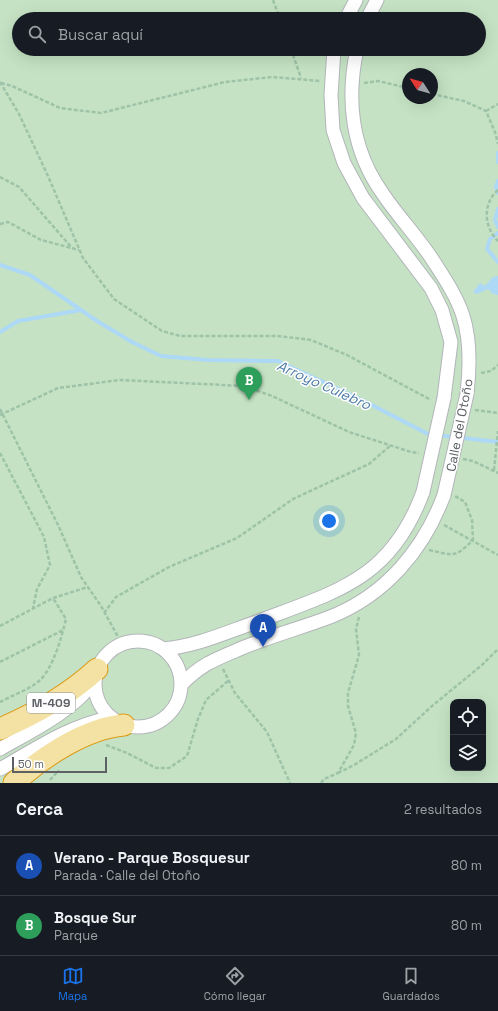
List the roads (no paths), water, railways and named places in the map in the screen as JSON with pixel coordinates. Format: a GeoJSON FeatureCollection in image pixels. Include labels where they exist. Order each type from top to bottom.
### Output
{"type":"FeatureCollection","features":[{"type":"Feature","properties":{"kind":"highway","name":"M-409"},"geometry":{"type":"LineString","coordinates":[[0,729],[26,718],[95,676]]}},
{"type":"Feature","properties":{"kind":"highway"},"geometry":{"type":"LineString","coordinates":[[14,783],[50,755],[94,731],[118,722]]}},
{"type":"Feature","properties":{"kind":"street"},"geometry":{"type":"LineString","coordinates":[[350,12],[356,0]]}},
{"type":"Feature","properties":{"kind":"street"},"geometry":{"type":"LineString","coordinates":[[371,12],[378,0]]}},
{"type":"Feature","properties":{"kind":"street","name":"Calle del Otoño"},"geometry":{"type":"LineString","coordinates":[[163,649],[183,648],[205,641],[322,598],[360,579],[377,566],[403,535],[415,515],[423,492],[451,342],[442,310],[431,288],[363,198],[344,163],[333,130],[331,83],[333,56]]}},
{"type":"Feature","properties":{"kind":"street","name":"Calle del Otoño"},"geometry":{"type":"LineString","coordinates":[[181,685],[194,671],[212,660],[254,643],[332,616],[357,604],[381,588],[402,568],[419,545],[434,520],[445,493],[467,394],[470,372],[469,346],[463,316],[456,298],[418,238],[383,195],[371,176],[353,126],[353,84],[356,56]]}},
{"type":"Feature","properties":{"kind":"street"},"geometry":{"type":"LineString","coordinates":[[0,750],[68,709],[82,698],[114,648],[122,644],[130,641],[150,642],[163,649],[173,659],[178,669],[181,685],[178,698],[171,712],[156,723],[138,727],[118,722],[87,722],[0,769]]}},
{"type":"Feature","properties":{"kind":"street"},"geometry":{"type":"LineString","coordinates":[[95,676],[97,699],[104,711],[118,722]]}},
{"type":"Feature","properties":{"kind":"water"},"geometry":{"type":"Polygon","coordinates":[[[498,276],[498,295],[493,294],[488,289],[477,294],[473,292],[480,283],[485,286],[493,277],[498,276]]]}},
{"type":"Feature","properties":{"kind":"waterway"},"geometry":{"type":"LineString","coordinates":[[498,153],[498,162]]}},
{"type":"Feature","properties":{"kind":"waterway"},"geometry":{"type":"LineString","coordinates":[[498,181],[496,187],[498,193]]}},
{"type":"Feature","properties":{"kind":"waterway"},"geometry":{"type":"LineString","coordinates":[[498,209],[495,220],[498,227]]}},
{"type":"Feature","properties":{"kind":"waterway"},"geometry":{"type":"LineString","coordinates":[[498,233],[490,239],[487,249],[498,262]]}},
{"type":"Feature","properties":{"kind":"waterway","name":"Arroyo Culebro"},"geometry":{"type":"LineString","coordinates":[[0,265],[30,275],[97,321],[132,342],[161,356],[208,360],[278,361],[364,401],[428,434],[498,442]]}},
{"type":"Feature","properties":{"kind":"waterway"},"geometry":{"type":"LineString","coordinates":[[0,332],[18,321],[81,310]]}},
{"type":"Feature","properties":{"kind":"place","name":"Bosque Sur"},"geometry":{"type":"Point","coordinates":[249,400]}},
{"type":"Feature","properties":{"kind":"place","name":"Verano - Parque Bosquesur"},"geometry":{"type":"Point","coordinates":[263,647]}}]}
